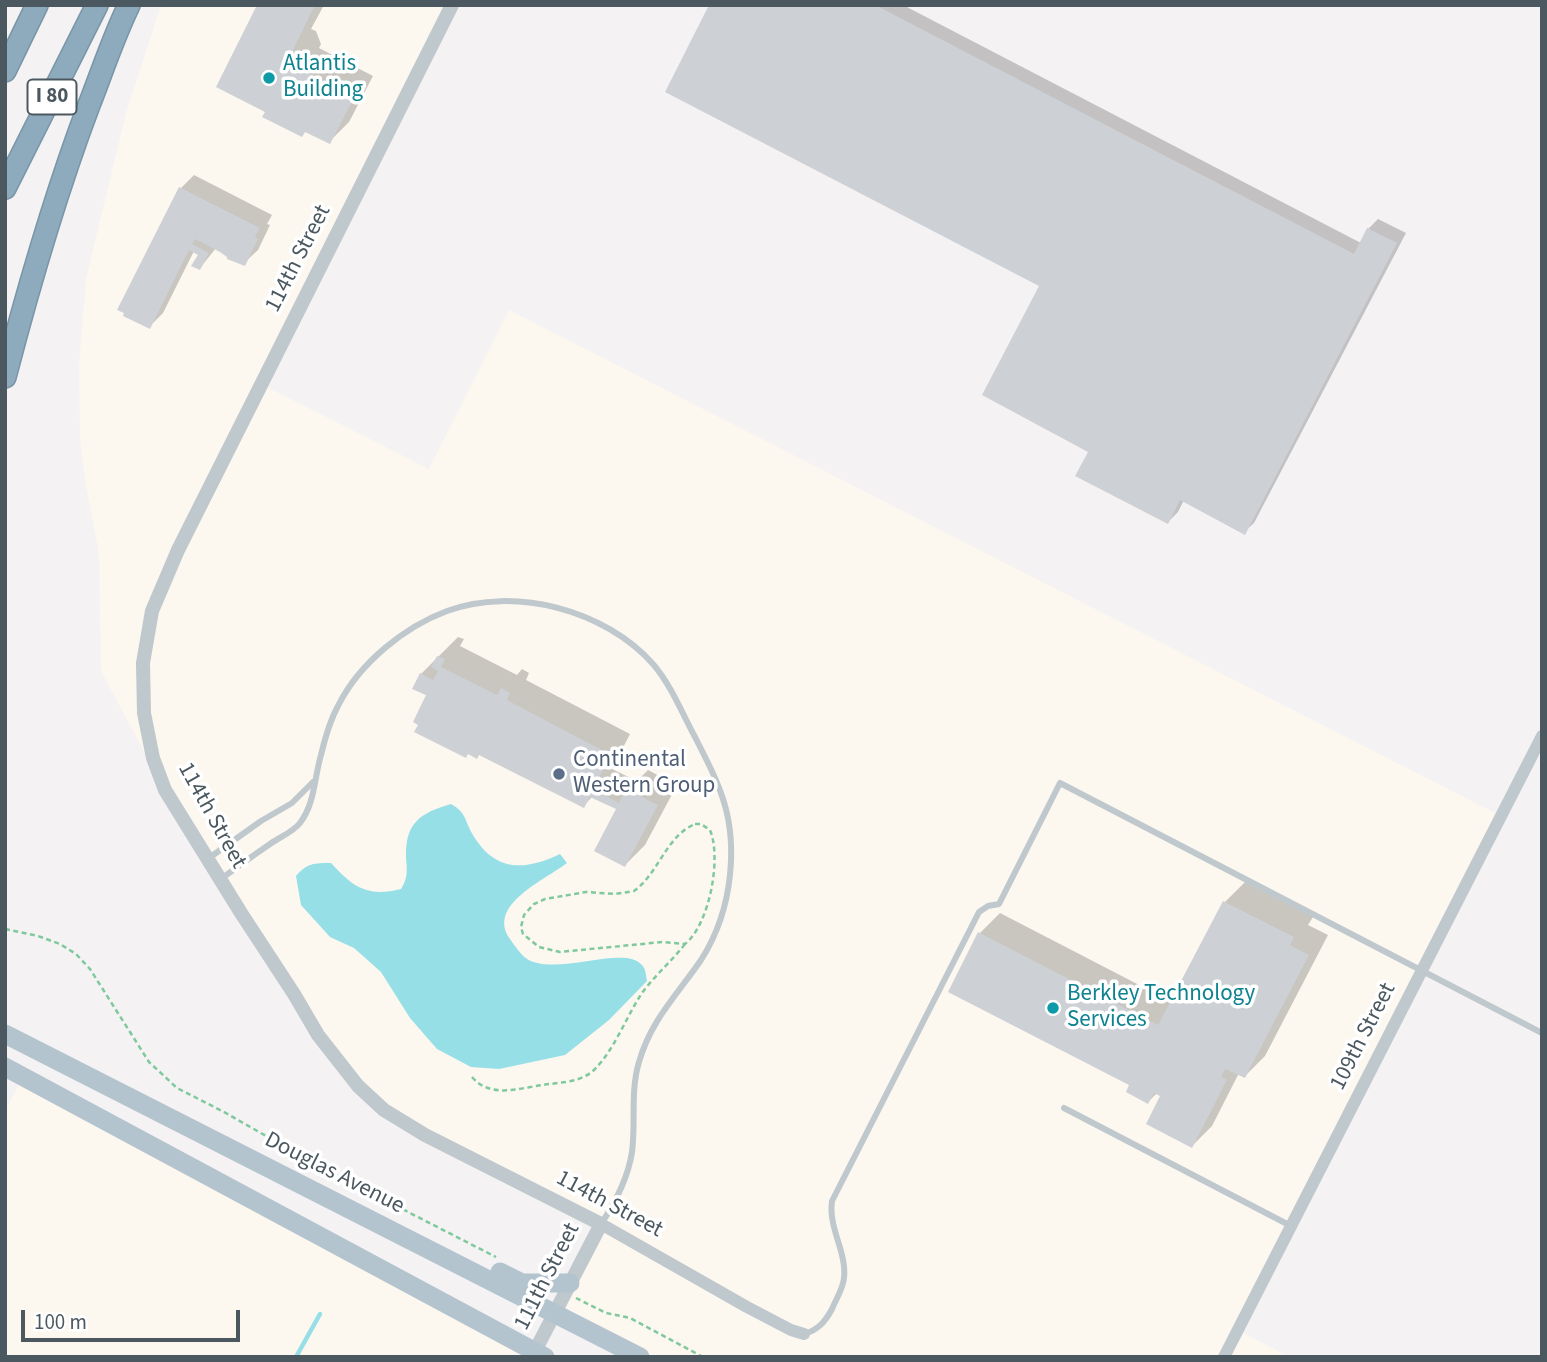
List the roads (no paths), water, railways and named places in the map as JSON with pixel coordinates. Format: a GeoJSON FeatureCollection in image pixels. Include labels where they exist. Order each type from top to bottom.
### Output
{"type":"FeatureCollection","features":[{"type":"Feature","properties":{"kind":"highway","name":"I 80"},"geometry":{"type":"LineString","coordinates":[[5,71],[37,5]]}},
{"type":"Feature","properties":{"kind":"highway","name":"I 80"},"geometry":{"type":"LineString","coordinates":[[5,188],[97,5]]}},
{"type":"Feature","properties":{"kind":"highway"},"geometry":{"type":"LineString","coordinates":[[5,377],[27,289],[55,200],[129,5]]}},
{"type":"Feature","properties":{"kind":"main road","name":"Douglas Avenue"},"geometry":{"type":"LineString","coordinates":[[5,1034],[640,1357]]}},
{"type":"Feature","properties":{"kind":"main road"},"geometry":{"type":"LineString","coordinates":[[5,1067],[536,1355]]}},
{"type":"Feature","properties":{"kind":"main road"},"geometry":{"type":"LineString","coordinates":[[457,1263],[484,1264],[522,1283],[568,1288]]}},
{"type":"Feature","properties":{"kind":"street","name":"114th Street"},"geometry":{"type":"LineString","coordinates":[[452,5],[178,550],[152,611],[143,663],[142,690],[148,733],[165,790],[219,880],[295,994],[318,1035],[358,1086],[384,1110],[425,1135],[601,1224],[747,1307],[804,1334]]}},
{"type":"Feature","properties":{"kind":"street","name":"109th Street"},"geometry":{"type":"LineString","coordinates":[[1224,1357],[1542,736]]}},
{"type":"Feature","properties":{"kind":"street","name":"111th Street"},"geometry":{"type":"LineString","coordinates":[[536,1355],[601,1224]]}},
{"type":"Feature","properties":{"kind":"lane"},"geometry":{"type":"LineString","coordinates":[[219,880],[298,827],[314,796],[314,781],[327,732],[339,703],[384,649],[412,629],[460,607],[513,602],[577,613],[627,641],[653,665],[665,681],[719,783],[730,820],[730,875],[720,920],[702,958],[658,1015],[645,1040],[636,1069],[632,1096],[632,1153],[614,1205],[601,1224]]}},
{"type":"Feature","properties":{"kind":"lane"},"geometry":{"type":"LineString","coordinates":[[207,859],[292,803],[308,790],[314,781]]}},
{"type":"Feature","properties":{"kind":"lane"},"geometry":{"type":"LineString","coordinates":[[804,1334],[820,1327],[843,1286],[844,1265],[830,1215],[832,1201],[979,912],[999,904],[1060,783],[1542,1033]]}},
{"type":"Feature","properties":{"kind":"lane"},"geometry":{"type":"LineString","coordinates":[[1064,1108],[1291,1226]]}},
{"type":"Feature","properties":{"kind":"water"},"geometry":{"type":"Polygon","coordinates":[[[451,804],[463,814],[482,847],[501,862],[523,865],[560,854],[567,863],[521,895],[506,915],[505,927],[510,939],[524,957],[540,964],[555,965],[605,959],[633,959],[644,968],[647,981],[609,1020],[565,1055],[499,1069],[471,1067],[437,1049],[410,1018],[381,972],[354,948],[330,937],[301,905],[296,876],[307,866],[315,864],[331,863],[353,884],[369,891],[401,889],[407,870],[406,845],[416,821],[431,811],[451,804]]]}},
{"type":"Feature","properties":{"kind":"waterway"},"geometry":{"type":"LineString","coordinates":[[296,1357],[320,1314]]}},
{"type":"Feature","properties":{"kind":"place","name":"Atlantis Building"},"geometry":{"type":"Point","coordinates":[269,78]}},
{"type":"Feature","properties":{"kind":"place","name":"Continental Western Group"},"geometry":{"type":"Point","coordinates":[559,774]}},
{"type":"Feature","properties":{"kind":"place","name":"Berkley Technology Services"},"geometry":{"type":"Point","coordinates":[1053,1008]}}]}
